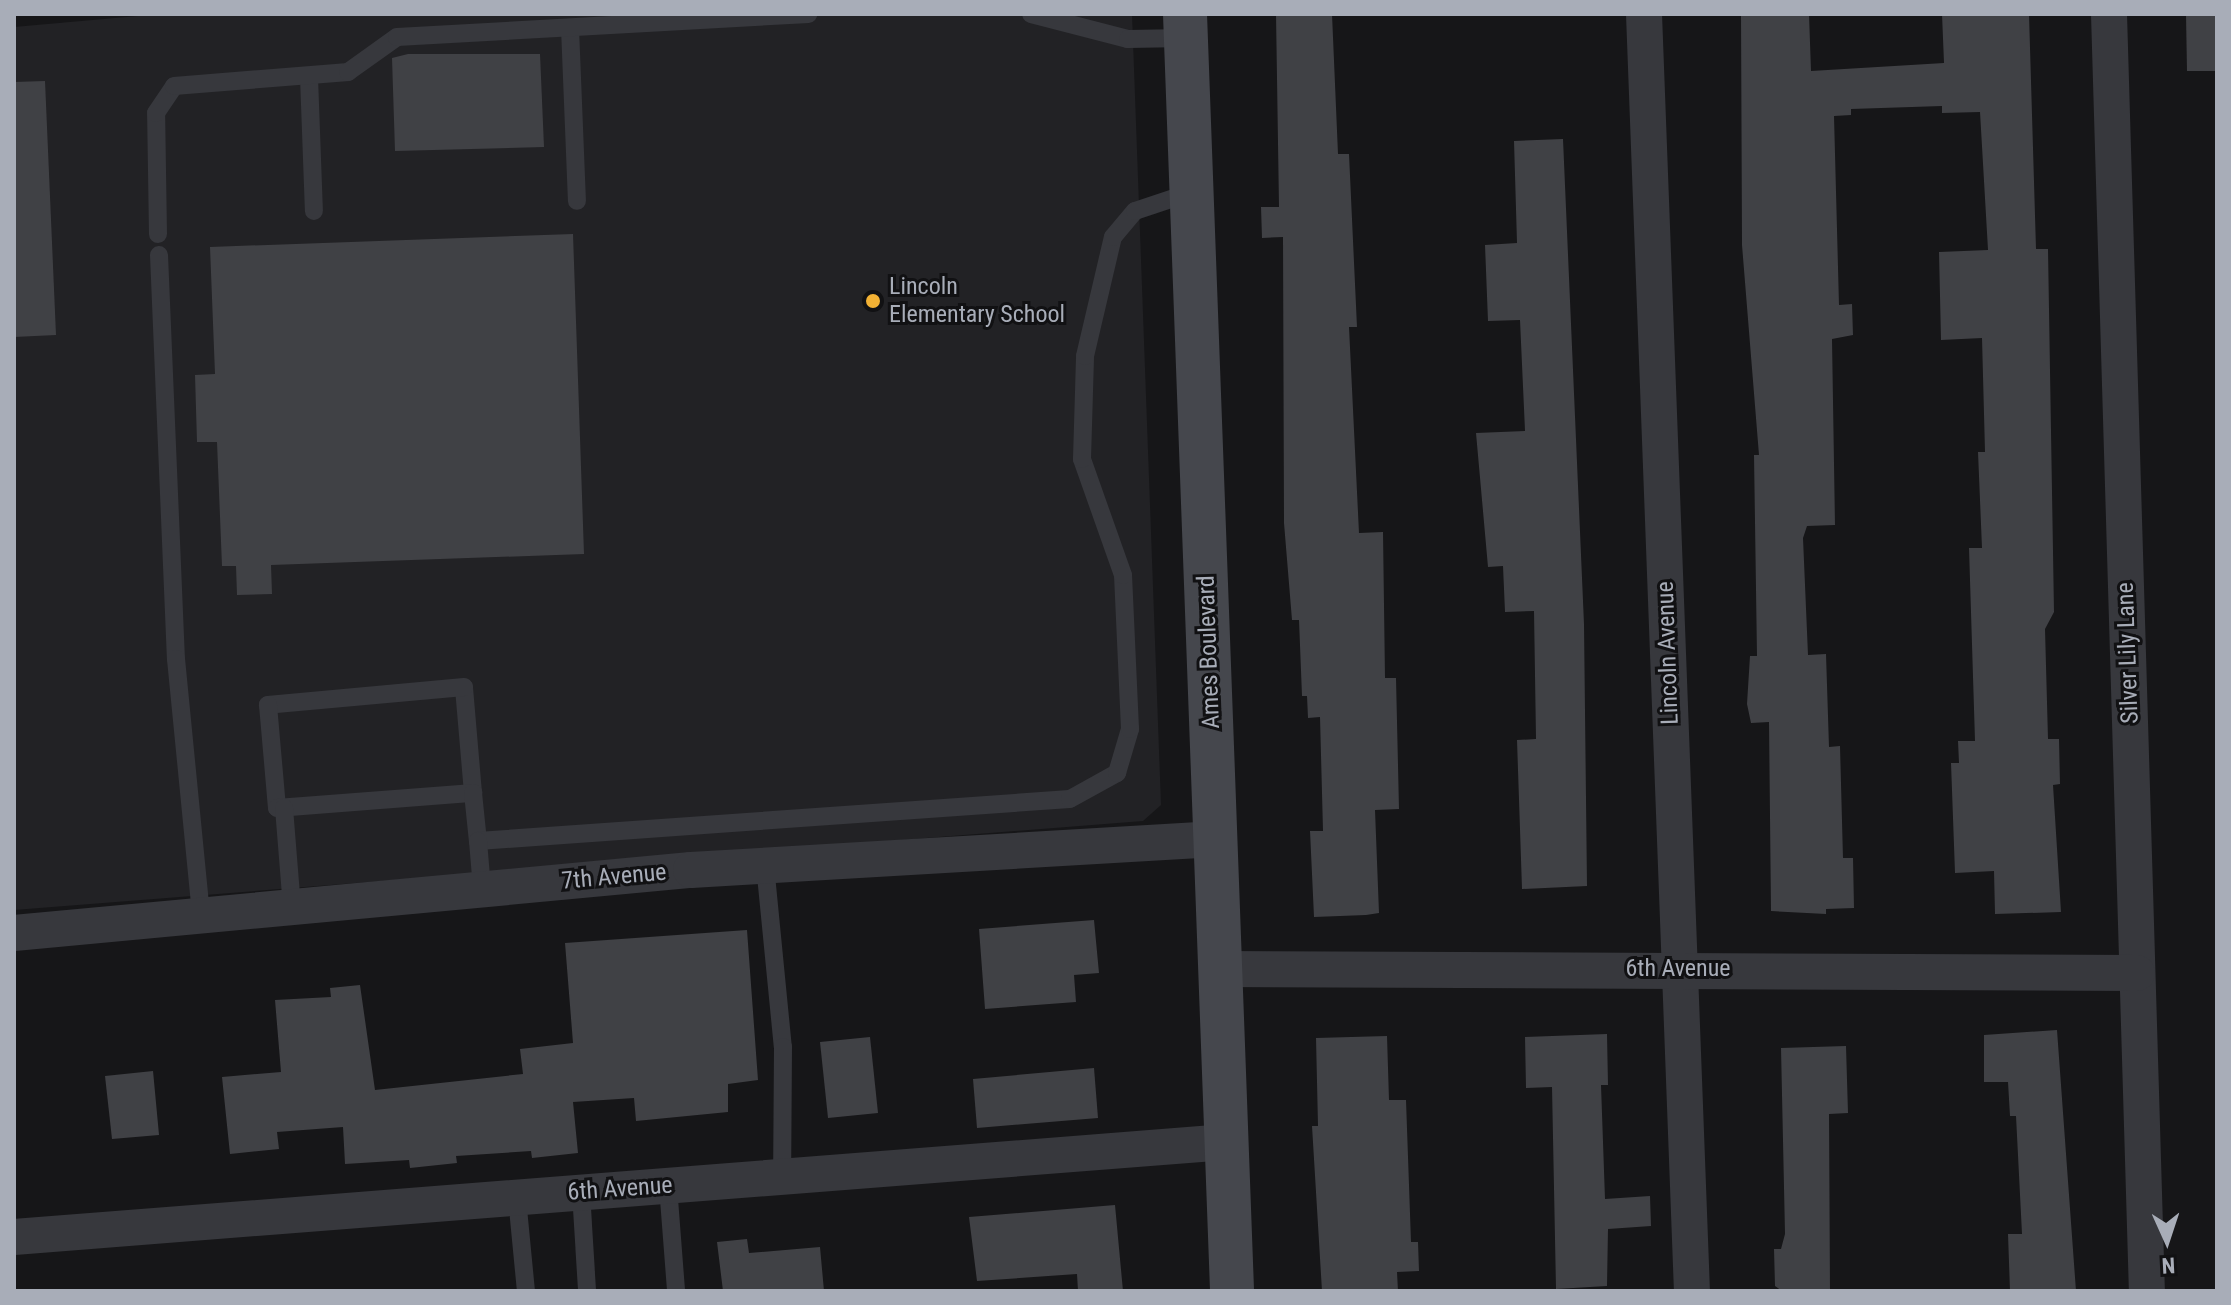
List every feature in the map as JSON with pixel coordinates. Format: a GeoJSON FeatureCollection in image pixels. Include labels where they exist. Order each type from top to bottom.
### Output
{"type":"FeatureCollection","features":[{"type":"Feature","properties":{"kind":"street","name":"Lincoln Avenue"},"geometry":{"type":"LineString","coordinates":[[1644,14],[1692,1291]]}},
{"type":"Feature","properties":{"kind":"street","name":"Silver Lily Lane"},"geometry":{"type":"LineString","coordinates":[[2109,14],[2147,1291]]}},
{"type":"Feature","properties":{"kind":"street","name":"Ames Boulevard"},"geometry":{"type":"LineString","coordinates":[[1186,26],[1232,1291]]}},
{"type":"Feature","properties":{"kind":"street","name":"7th Avenue"},"geometry":{"type":"LineString","coordinates":[[14,933],[765,865],[1216,839]]}},
{"type":"Feature","properties":{"kind":"street","name":"6th Avenue"},"geometry":{"type":"LineString","coordinates":[[1220,969],[2137,973]]}},
{"type":"Feature","properties":{"kind":"street","name":"6th Avenue"},"geometry":{"type":"LineString","coordinates":[[14,1237],[1226,1142]]}},
{"type":"Feature","properties":{"kind":"lane"},"geometry":{"type":"LineString","coordinates":[[158,234],[156,113],[174,86],[348,72],[397,37],[808,14]]}},
{"type":"Feature","properties":{"kind":"lane"},"geometry":{"type":"LineString","coordinates":[[1031,14],[1082,32],[1186,26]]}},
{"type":"Feature","properties":{"kind":"lane"},"geometry":{"type":"LineString","coordinates":[[570,28],[577,201]]}},
{"type":"Feature","properties":{"kind":"lane"},"geometry":{"type":"LineString","coordinates":[[309,77],[314,211]]}},
{"type":"Feature","properties":{"kind":"lane"},"geometry":{"type":"LineString","coordinates":[[478,841],[1070,799],[1117,773],[1130,729],[1123,575],[1082,459],[1085,356],[1113,237],[1135,211],[1192,192]]}},
{"type":"Feature","properties":{"kind":"lane"},"geometry":{"type":"LineString","coordinates":[[159,255],[176,659],[201,916]]}},
{"type":"Feature","properties":{"kind":"lane"},"geometry":{"type":"LineString","coordinates":[[473,793],[277,808],[268,705],[464,687],[482,889]]}},
{"type":"Feature","properties":{"kind":"lane"},"geometry":{"type":"LineString","coordinates":[[284,808],[292,907]]}},
{"type":"Feature","properties":{"kind":"lane"},"geometry":{"type":"LineString","coordinates":[[765,865],[783,1047],[782,1177]]}},
{"type":"Feature","properties":{"kind":"lane"},"geometry":{"type":"LineString","coordinates":[[668,1186],[676,1291]]}},
{"type":"Feature","properties":{"kind":"lane"},"geometry":{"type":"LineString","coordinates":[[581,1192],[587,1291]]}},
{"type":"Feature","properties":{"kind":"lane"},"geometry":{"type":"LineString","coordinates":[[517,1198],[526,1291]]}},
{"type":"Feature","properties":{"kind":"shaded area"},"geometry":{"type":"Polygon","coordinates":[[[160,14],[1132,14],[1161,805],[1143,821],[14,910],[14,27],[160,14]]]}},
{"type":"Feature","properties":{"kind":"building"},"geometry":{"type":"Polygon","coordinates":[[[1276,14],[1332,14],[1338,154],[1349,154],[1357,327],[1349,327],[1359,533],[1383,532],[1385,678],[1396,678],[1399,809],[1375,810],[1379,913],[1366,915],[1314,917],[1310,831],[1323,831],[1320,717],[1308,718],[1307,696],[1302,696],[1299,620],[1292,620],[1284,523],[1283,237],[1262,238],[1261,207],[1279,207],[1276,14]]]}},
{"type":"Feature","properties":{"kind":"building"},"geometry":{"type":"Polygon","coordinates":[[[1741,14],[1809,14],[1811,71],[1944,63],[1942,14],[2029,14],[2036,249],[2048,249],[2054,612],[2045,629],[2048,739],[2059,739],[2060,784],[2053,785],[2061,912],[1995,914],[1994,871],[1955,873],[1951,763],[1959,763],[1958,741],[1975,741],[1969,548],[1982,548],[1978,452],[1985,452],[1982,338],[1941,340],[1939,252],[1988,250],[1980,112],[1942,113],[1942,106],[1851,109],[1851,115],[1834,116],[1839,305],[1852,304],[1853,335],[1832,339],[1835,525],[1807,526],[1803,538],[1808,655],[1826,654],[1829,747],[1840,746],[1843,858],[1853,858],[1854,908],[1826,909],[1826,914],[1771,911],[1769,722],[1751,723],[1747,704],[1750,656],[1757,656],[1754,455],[1759,455],[1742,245],[1741,14]]]}},
{"type":"Feature","properties":{"kind":"building"},"geometry":{"type":"Polygon","coordinates":[[[2186,14],[2217,14],[2217,71],[2187,71],[2186,14]]]}},
{"type":"Feature","properties":{"kind":"building"},"geometry":{"type":"Polygon","coordinates":[[[408,54],[540,54],[544,147],[395,151],[392,58],[408,54]]]}},
{"type":"Feature","properties":{"kind":"building"},"geometry":{"type":"Polygon","coordinates":[[[45,81],[56,335],[14,337],[14,82],[45,81]]]}},
{"type":"Feature","properties":{"kind":"building"},"geometry":{"type":"Polygon","coordinates":[[[1563,139],[1584,624],[1587,886],[1522,889],[1517,740],[1536,739],[1534,611],[1505,612],[1503,566],[1488,567],[1476,433],[1525,431],[1520,320],[1488,321],[1485,245],[1517,243],[1514,141],[1563,139]]]}},
{"type":"Feature","properties":{"kind":"building"},"geometry":{"type":"Polygon","coordinates":[[[573,234],[584,554],[271,565],[272,594],[237,595],[236,566],[222,566],[217,442],[197,442],[195,375],[215,374],[210,247],[573,234]]]}},
{"type":"Feature","properties":{"kind":"building"},"geometry":{"type":"Polygon","coordinates":[[[1094,920],[1099,973],[1074,975],[1076,1002],[985,1009],[979,929],[1094,920]]]}},
{"type":"Feature","properties":{"kind":"building"},"geometry":{"type":"Polygon","coordinates":[[[747,930],[758,1080],[728,1084],[728,1112],[636,1121],[634,1098],[573,1102],[578,1153],[532,1158],[531,1151],[456,1156],[457,1163],[410,1168],[409,1160],[345,1164],[343,1127],[277,1132],[279,1149],[230,1154],[222,1077],[281,1072],[275,1000],[331,997],[330,988],[360,985],[375,1090],[523,1074],[520,1049],[573,1043],[565,943],[747,930]]]}},
{"type":"Feature","properties":{"kind":"building"},"geometry":{"type":"Polygon","coordinates":[[[2057,1030],[2076,1291],[2010,1291],[2008,1234],[2022,1234],[2016,1116],[2010,1116],[2008,1082],[1984,1082],[1984,1035],[2057,1030]]]}},
{"type":"Feature","properties":{"kind":"building"},"geometry":{"type":"Polygon","coordinates":[[[1607,1034],[1608,1085],[1601,1085],[1605,1199],[1650,1196],[1651,1226],[1608,1229],[1607,1286],[1556,1289],[1552,1087],[1526,1088],[1525,1037],[1607,1034]]]}},
{"type":"Feature","properties":{"kind":"building"},"geometry":{"type":"Polygon","coordinates":[[[1387,1036],[1389,1100],[1406,1100],[1411,1242],[1418,1242],[1419,1271],[1397,1272],[1398,1291],[1322,1291],[1312,1126],[1318,1126],[1316,1038],[1387,1036]]]}},
{"type":"Feature","properties":{"kind":"building"},"geometry":{"type":"Polygon","coordinates":[[[870,1037],[878,1113],[828,1118],[820,1042],[870,1037]]]}},
{"type":"Feature","properties":{"kind":"building"},"geometry":{"type":"Polygon","coordinates":[[[1846,1046],[1848,1113],[1829,1114],[1830,1291],[1782,1291],[1775,1286],[1774,1249],[1781,1249],[1785,1234],[1781,1048],[1846,1046]]]}},
{"type":"Feature","properties":{"kind":"building"},"geometry":{"type":"Polygon","coordinates":[[[1094,1068],[1098,1118],[977,1128],[973,1079],[1094,1068]]]}},
{"type":"Feature","properties":{"kind":"building"},"geometry":{"type":"Polygon","coordinates":[[[153,1071],[159,1135],[112,1139],[105,1076],[153,1071]]]}},
{"type":"Feature","properties":{"kind":"building"},"geometry":{"type":"Polygon","coordinates":[[[1115,1205],[1123,1291],[1078,1291],[1077,1274],[977,1281],[969,1217],[1115,1205]]]}},
{"type":"Feature","properties":{"kind":"building"},"geometry":{"type":"Polygon","coordinates":[[[747,1239],[749,1253],[820,1247],[824,1291],[723,1291],[717,1242],[747,1239]]]}},
{"type":"Feature","properties":{"kind":"place","name":"Lincoln Elementary School"},"geometry":{"type":"Point","coordinates":[873,301]}}]}
